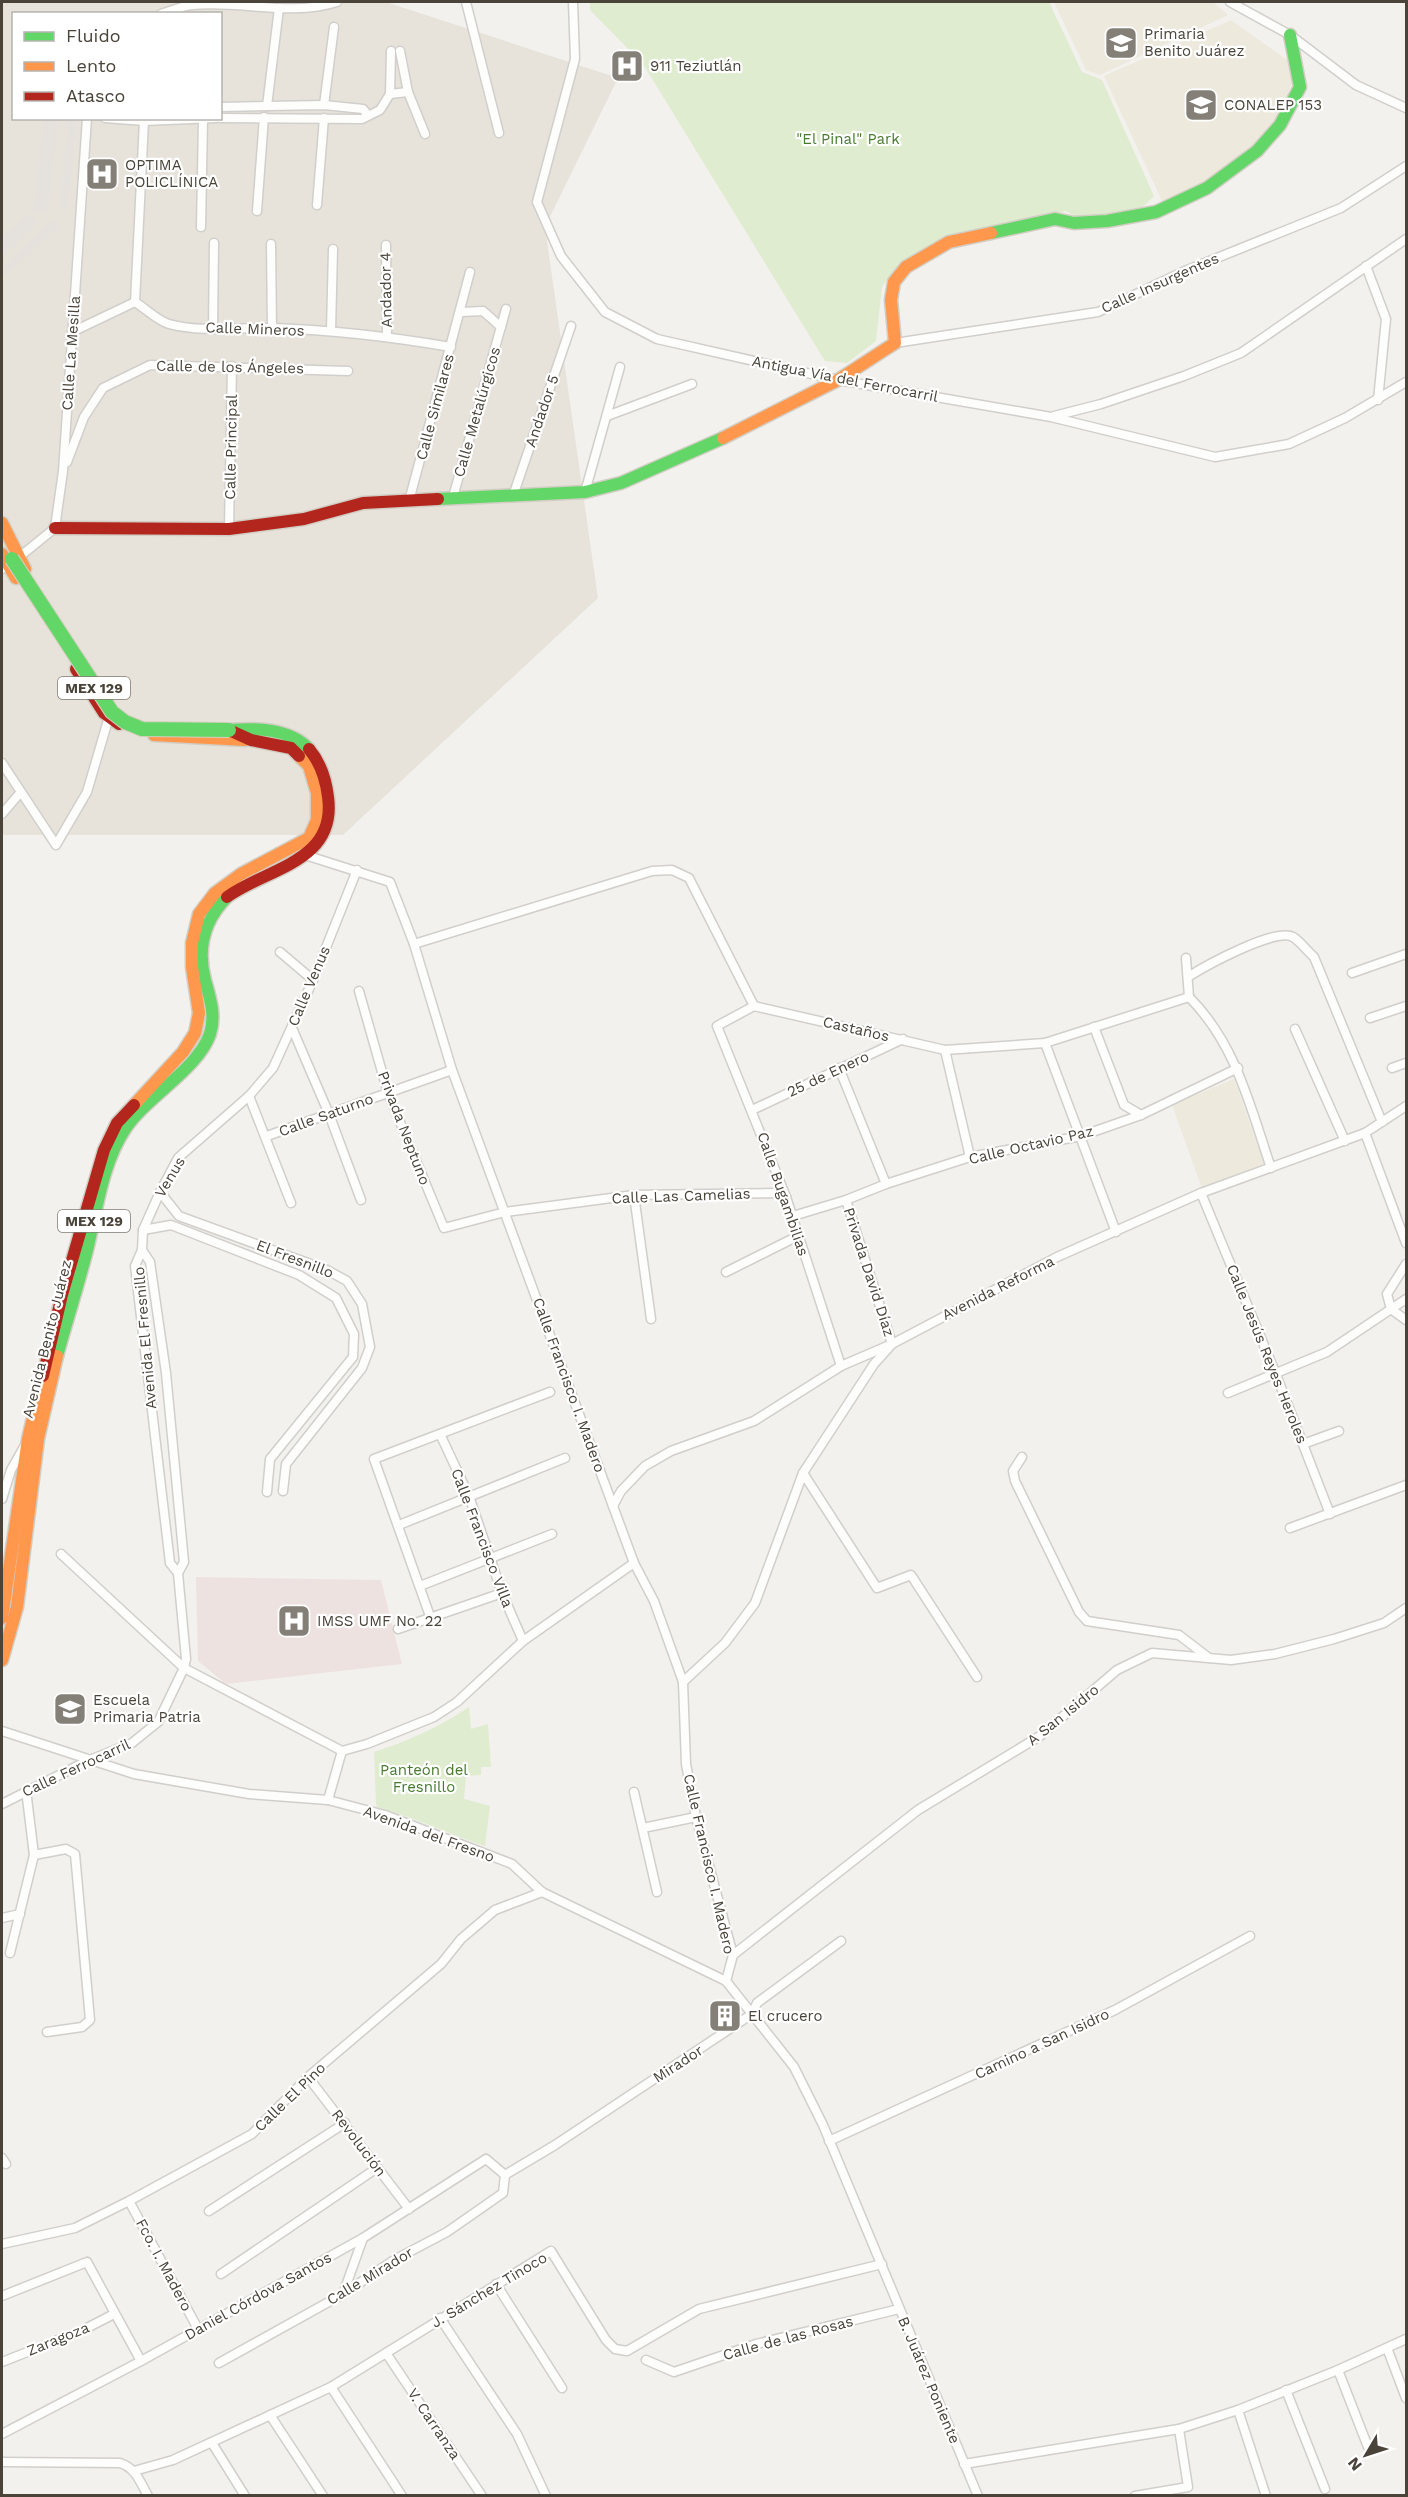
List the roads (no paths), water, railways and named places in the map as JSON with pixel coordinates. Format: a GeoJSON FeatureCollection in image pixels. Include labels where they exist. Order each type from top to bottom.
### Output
{"type":"FeatureCollection","features":[{"type":"Feature","properties":{"kind":"main road"},"geometry":{"type":"LineString","coordinates":[[55,528],[229,529],[304,519],[363,502],[585,492],[621,483],[741,430],[838,380],[895,343],[891,300],[894,282],[906,267],[949,242],[1055,219],[1074,223],[1107,221],[1156,212],[1207,189],[1257,152],[1280,125],[1300,87],[1290,35]]}},
{"type":"Feature","properties":{"kind":"main road","name":"MEX 129"},"geometry":{"type":"LineString","coordinates":[[2,523],[7,562],[104,713],[137,734],[251,734]]}},
{"type":"Feature","properties":{"kind":"main road","name":"Avenida Benito Juárez"},"geometry":{"type":"LineString","coordinates":[[2,538],[40,605],[112,712],[125,722],[142,729],[229,730],[251,734],[291,748],[309,766],[317,793],[317,820],[309,838],[298,851],[219,904],[207,920],[202,944],[203,970],[214,1013],[209,1037],[192,1061],[139,1111],[127,1126],[114,1151],[74,1294],[38,1440],[16,1608],[2,1660]]}},
{"type":"Feature","properties":{"kind":"main road","name":"MEX 129"},"geometry":{"type":"LineString","coordinates":[[7,562],[115,708],[126,717],[140,723],[220,723],[251,734]]}},
{"type":"Feature","properties":{"kind":"main road","name":"Avenida Benito Juárez"},"geometry":{"type":"LineString","coordinates":[[2,1618],[28,1439],[62,1295],[104,1150],[117,1123],[183,1052],[195,1033],[199,1013],[192,967],[192,943],[199,914],[215,893],[241,874],[298,851]]}},
{"type":"Feature","properties":{"kind":"street"},"geometry":{"type":"LineString","coordinates":[[167,12],[192,5],[217,10],[239,2]]}},
{"type":"Feature","properties":{"kind":"street"},"geometry":{"type":"LineString","coordinates":[[230,6],[312,7],[337,2]]}},
{"type":"Feature","properties":{"kind":"street"},"geometry":{"type":"LineString","coordinates":[[466,2],[499,133]]}},
{"type":"Feature","properties":{"kind":"street","name":"Antigua Vía del Ferrocarril"},"geometry":{"type":"LineString","coordinates":[[573,2],[575,59],[537,202],[561,256],[605,312],[657,339],[838,380],[1051,417],[1215,457],[1289,444],[1378,400],[1407,382]]}},
{"type":"Feature","properties":{"kind":"street"},"geometry":{"type":"LineString","coordinates":[[1230,2],[1290,35],[1356,85],[1407,108]]}},
{"type":"Feature","properties":{"kind":"street"},"geometry":{"type":"LineString","coordinates":[[267,106],[279,8]]}},
{"type":"Feature","properties":{"kind":"street"},"geometry":{"type":"LineString","coordinates":[[324,105],[334,27]]}},
{"type":"Feature","properties":{"kind":"street"},"geometry":{"type":"LineString","coordinates":[[222,118],[362,118],[380,110],[390,94],[395,51],[425,134]]}},
{"type":"Feature","properties":{"kind":"street"},"geometry":{"type":"LineString","coordinates":[[390,94],[408,92]]}},
{"type":"Feature","properties":{"kind":"street"},"geometry":{"type":"LineString","coordinates":[[222,107],[324,105],[363,109],[367,114]]}},
{"type":"Feature","properties":{"kind":"street"},"geometry":{"type":"LineString","coordinates":[[257,212],[264,117]]}},
{"type":"Feature","properties":{"kind":"street"},"geometry":{"type":"LineString","coordinates":[[317,205],[324,118]]}},
{"type":"Feature","properties":{"kind":"street","name":"Calle La Mesilla"},"geometry":{"type":"LineString","coordinates":[[55,528],[63,471],[87,120]]}},
{"type":"Feature","properties":{"kind":"street"},"geometry":{"type":"LineString","coordinates":[[131,120],[174,120]]}},
{"type":"Feature","properties":{"kind":"street"},"geometry":{"type":"LineString","coordinates":[[201,227],[203,120]]}},
{"type":"Feature","properties":{"kind":"street"},"geometry":{"type":"LineString","coordinates":[[72,332],[135,302],[144,121]]}},
{"type":"Feature","properties":{"kind":"street","name":"Calle Insurgentes"},"geometry":{"type":"LineString","coordinates":[[895,343],[1098,312],[1188,270],[1341,208],[1407,166]]}},
{"type":"Feature","properties":{"kind":"street"},"geometry":{"type":"LineString","coordinates":[[1051,417],[1101,404],[1184,376],[1241,352],[1407,239]]}},
{"type":"Feature","properties":{"kind":"street"},"geometry":{"type":"LineString","coordinates":[[213,329],[214,243]]}},
{"type":"Feature","properties":{"kind":"street"},"geometry":{"type":"LineString","coordinates":[[272,244],[272,328]]}},
{"type":"Feature","properties":{"kind":"street","name":"Andador 4"},"geometry":{"type":"LineString","coordinates":[[386,245],[387,336]]}},
{"type":"Feature","properties":{"kind":"street"},"geometry":{"type":"LineString","coordinates":[[331,331],[333,249]]}},
{"type":"Feature","properties":{"kind":"street"},"geometry":{"type":"LineString","coordinates":[[1366,266],[1386,319],[1378,400]]}},
{"type":"Feature","properties":{"kind":"street","name":"Calle Similares"},"geometry":{"type":"LineString","coordinates":[[410,501],[470,272]]}},
{"type":"Feature","properties":{"kind":"street","name":"Calle Mineros"},"geometry":{"type":"LineString","coordinates":[[135,302],[167,324],[213,329],[272,328],[331,331],[387,336],[451,347]]}},
{"type":"Feature","properties":{"kind":"street","name":"Calle Metalúrgicos"},"geometry":{"type":"LineString","coordinates":[[453,497],[506,309]]}},
{"type":"Feature","properties":{"kind":"street"},"geometry":{"type":"LineString","coordinates":[[461,312],[483,311],[501,327]]}},
{"type":"Feature","properties":{"kind":"street","name":"Andador 5"},"geometry":{"type":"LineString","coordinates":[[513,496],[571,326]]}},
{"type":"Feature","properties":{"kind":"street","name":"Calle de los Ángeles"},"geometry":{"type":"LineString","coordinates":[[63,471],[84,417],[103,388],[150,365],[348,371]]}},
{"type":"Feature","properties":{"kind":"street","name":"Calle Principal"},"geometry":{"type":"LineString","coordinates":[[229,529],[232,366]]}},
{"type":"Feature","properties":{"kind":"street"},"geometry":{"type":"LineString","coordinates":[[585,492],[620,367]]}},
{"type":"Feature","properties":{"kind":"street"},"geometry":{"type":"LineString","coordinates":[[607,416],[692,384]]}},
{"type":"Feature","properties":{"kind":"street"},"geometry":{"type":"LineString","coordinates":[[7,562],[55,528]]}},
{"type":"Feature","properties":{"kind":"street"},"geometry":{"type":"LineString","coordinates":[[2,763],[56,845],[87,792],[109,717]]}},
{"type":"Feature","properties":{"kind":"street"},"geometry":{"type":"LineString","coordinates":[[2,813],[20,793]]}},
{"type":"Feature","properties":{"kind":"street","name":"Calle Francisco I. Madero"},"geometry":{"type":"LineString","coordinates":[[298,851],[390,882],[414,944],[452,1070],[634,1563],[654,1601],[683,1682],[686,1764],[696,1817],[733,1955],[726,1981]]}},
{"type":"Feature","properties":{"kind":"street","name":"Calle Venus"},"geometry":{"type":"LineString","coordinates":[[249,1095],[273,1068],[313,980],[357,870]]}},
{"type":"Feature","properties":{"kind":"street"},"geometry":{"type":"LineString","coordinates":[[414,944],[652,871],[672,870],[689,878],[754,1006]]}},
{"type":"Feature","properties":{"kind":"street"},"geometry":{"type":"LineString","coordinates":[[1188,977],[1208,964],[1256,942],[1287,935],[1292,936],[1314,957],[1382,1122]]}},
{"type":"Feature","properties":{"kind":"street"},"geometry":{"type":"LineString","coordinates":[[280,952],[313,980]]}},
{"type":"Feature","properties":{"kind":"street"},"geometry":{"type":"LineString","coordinates":[[1352,974],[1407,954]]}},
{"type":"Feature","properties":{"kind":"street"},"geometry":{"type":"LineString","coordinates":[[1186,958],[1189,997],[1205,1013],[1238,1068],[1271,1168]]}},
{"type":"Feature","properties":{"kind":"street","name":"Privada Neptuno"},"geometry":{"type":"LineString","coordinates":[[359,991],[388,1093],[444,1228]]}},
{"type":"Feature","properties":{"kind":"street","name":"Castaños"},"geometry":{"type":"LineString","coordinates":[[754,1006],[945,1050],[1045,1043],[1189,997]]}},
{"type":"Feature","properties":{"kind":"street","name":"Calle Bugambilias"},"geometry":{"type":"LineString","coordinates":[[754,1006],[717,1026],[793,1216],[840,1366]]}},
{"type":"Feature","properties":{"kind":"street"},"geometry":{"type":"LineString","coordinates":[[1370,1018],[1407,1006]]}},
{"type":"Feature","properties":{"kind":"street"},"geometry":{"type":"LineString","coordinates":[[1094,1027],[1124,1105],[1141,1115]]}},
{"type":"Feature","properties":{"kind":"street"},"geometry":{"type":"LineString","coordinates":[[292,1028],[329,1114],[361,1200]]}},
{"type":"Feature","properties":{"kind":"street"},"geometry":{"type":"LineString","coordinates":[[1295,1029],[1345,1141]]}},
{"type":"Feature","properties":{"kind":"street","name":"25 de Enero"},"geometry":{"type":"LineString","coordinates":[[752,1110],[903,1039]]}},
{"type":"Feature","properties":{"kind":"street"},"geometry":{"type":"LineString","coordinates":[[1045,1043],[1116,1232]]}},
{"type":"Feature","properties":{"kind":"street"},"geometry":{"type":"LineString","coordinates":[[945,1050],[970,1157]]}},
{"type":"Feature","properties":{"kind":"street"},"geometry":{"type":"LineString","coordinates":[[1392,1068],[1407,1063]]}},
{"type":"Feature","properties":{"kind":"street"},"geometry":{"type":"LineString","coordinates":[[839,1068],[886,1184]]}},
{"type":"Feature","properties":{"kind":"street","name":"Calle Octavio Paz"},"geometry":{"type":"LineString","coordinates":[[793,1216],[970,1157],[1081,1136],[1141,1115],[1238,1068]]}},
{"type":"Feature","properties":{"kind":"street","name":"Calle Saturno"},"geometry":{"type":"LineString","coordinates":[[267,1136],[452,1070]]}},
{"type":"Feature","properties":{"kind":"street"},"geometry":{"type":"LineString","coordinates":[[249,1095],[267,1136],[291,1203]]}},
{"type":"Feature","properties":{"kind":"street","name":"Venus"},"geometry":{"type":"LineString","coordinates":[[142,1250],[143,1230],[178,1158],[249,1095]]}},
{"type":"Feature","properties":{"kind":"street","name":"Avenida Reforma"},"geometry":{"type":"LineString","coordinates":[[614,1506],[621,1491],[645,1466],[671,1451],[754,1421],[840,1366],[892,1344],[1057,1257],[1201,1194],[1365,1133],[1407,1106]]}},
{"type":"Feature","properties":{"kind":"street"},"geometry":{"type":"LineString","coordinates":[[1365,1133],[1407,1243]]}},
{"type":"Feature","properties":{"kind":"street"},"geometry":{"type":"LineString","coordinates":[[143,1230],[171,1225],[177,1214],[160,1192]]}},
{"type":"Feature","properties":{"kind":"street","name":"Calle Las Camelias"},"geometry":{"type":"LineString","coordinates":[[444,1228],[505,1212],[634,1195],[776,1194],[786,1197]]}},
{"type":"Feature","properties":{"kind":"street","name":"Calle Jesús Reyes Heroles"},"geometry":{"type":"LineString","coordinates":[[1201,1194],[1275,1372],[1330,1514]]}},
{"type":"Feature","properties":{"kind":"street"},"geometry":{"type":"LineString","coordinates":[[634,1195],[651,1319]]}},
{"type":"Feature","properties":{"kind":"street","name":"Privada David Díaz"},"geometry":{"type":"LineString","coordinates":[[846,1200],[892,1344]]}},
{"type":"Feature","properties":{"kind":"street","name":"El Fresnillo"},"geometry":{"type":"LineString","coordinates":[[177,1214],[327,1270],[347,1281],[362,1304],[370,1347]]}},
{"type":"Feature","properties":{"kind":"street","name":"El Fresnillo"},"geometry":{"type":"LineString","coordinates":[[171,1225],[299,1275],[336,1298],[354,1334],[353,1346]]}},
{"type":"Feature","properties":{"kind":"street"},"geometry":{"type":"LineString","coordinates":[[726,1272],[798,1236]]}},
{"type":"Feature","properties":{"kind":"street","name":"Avenida El Fresnillo"},"geometry":{"type":"LineString","coordinates":[[142,1250],[150,1262],[166,1373],[184,1562],[178,1573]]}},
{"type":"Feature","properties":{"kind":"street","name":"Avenida El Fresnillo"},"geometry":{"type":"LineString","coordinates":[[142,1250],[135,1266],[170,1563],[178,1573],[186,1659],[184,1668]]}},
{"type":"Feature","properties":{"kind":"street"},"geometry":{"type":"LineString","coordinates":[[1407,1264],[1387,1294],[1391,1309],[1407,1320]]}},
{"type":"Feature","properties":{"kind":"street"},"geometry":{"type":"LineString","coordinates":[[1228,1393],[1327,1352],[1407,1299]]}},
{"type":"Feature","properties":{"kind":"street"},"geometry":{"type":"LineString","coordinates":[[683,1682],[725,1643],[755,1603],[803,1473],[874,1364],[892,1344]]}},
{"type":"Feature","properties":{"kind":"street"},"geometry":{"type":"LineString","coordinates":[[267,1492],[270,1459],[352,1357],[353,1346],[370,1347],[362,1368],[286,1464],[283,1491]]}},
{"type":"Feature","properties":{"kind":"street"},"geometry":{"type":"LineString","coordinates":[[431,1619],[374,1459],[550,1392]]}},
{"type":"Feature","properties":{"kind":"street"},"geometry":{"type":"LineString","coordinates":[[1303,1444],[1339,1431]]}},
{"type":"Feature","properties":{"kind":"street","name":"Calle Francisco Villa"},"geometry":{"type":"LineString","coordinates":[[440,1434],[469,1496],[502,1593],[523,1641]]}},
{"type":"Feature","properties":{"kind":"street"},"geometry":{"type":"LineString","coordinates":[[2,1499],[11,1470],[28,1439]]}},
{"type":"Feature","properties":{"kind":"street"},"geometry":{"type":"LineString","coordinates":[[1022,1457],[1014,1470],[1015,1481],[1079,1612],[1087,1621],[1179,1635],[1209,1658]]}},
{"type":"Feature","properties":{"kind":"street"},"geometry":{"type":"LineString","coordinates":[[399,1525],[566,1458]]}},
{"type":"Feature","properties":{"kind":"street"},"geometry":{"type":"LineString","coordinates":[[803,1473],[877,1588],[910,1575],[977,1677]]}},
{"type":"Feature","properties":{"kind":"street"},"geometry":{"type":"LineString","coordinates":[[1290,1528],[1407,1485]]}},
{"type":"Feature","properties":{"kind":"street"},"geometry":{"type":"LineString","coordinates":[[420,1586],[552,1534]]}},
{"type":"Feature","properties":{"kind":"street"},"geometry":{"type":"LineString","coordinates":[[61,1554],[184,1668],[342,1750],[367,1744],[434,1717],[457,1702],[523,1641],[634,1563]]}},
{"type":"Feature","properties":{"kind":"street"},"geometry":{"type":"LineString","coordinates":[[398,1629],[502,1593]]}},
{"type":"Feature","properties":{"kind":"street","name":"A San Isidro"},"geometry":{"type":"LineString","coordinates":[[733,1955],[918,1810],[1040,1736],[1116,1670],[1152,1653],[1231,1660],[1285,1652],[1334,1640],[1384,1623],[1407,1608]]}},
{"type":"Feature","properties":{"kind":"street","name":"Calle Ferrocarril"},"geometry":{"type":"LineString","coordinates":[[2,1804],[87,1761],[132,1743],[158,1722],[184,1668]]}},
{"type":"Feature","properties":{"kind":"street","name":"Avenida del Fresno"},"geometry":{"type":"LineString","coordinates":[[2,1731],[87,1761],[134,1774],[249,1794],[328,1800],[386,1815],[512,1864],[542,1892],[726,1981]]}},
{"type":"Feature","properties":{"kind":"street"},"geometry":{"type":"LineString","coordinates":[[328,1800],[342,1750]]}},
{"type":"Feature","properties":{"kind":"street"},"geometry":{"type":"LineString","coordinates":[[10,1953],[34,1855],[26,1790]]}},
{"type":"Feature","properties":{"kind":"street"},"geometry":{"type":"LineString","coordinates":[[634,1792],[657,1892]]}},
{"type":"Feature","properties":{"kind":"street"},"geometry":{"type":"LineString","coordinates":[[643,1828],[696,1817]]}},
{"type":"Feature","properties":{"kind":"street"},"geometry":{"type":"LineString","coordinates":[[34,1855],[66,1849],[75,1854],[90,2020],[82,2027],[46,2032]]}},
{"type":"Feature","properties":{"kind":"street","name":"Calle El Pino"},"geometry":{"type":"LineString","coordinates":[[2,2244],[75,2228],[252,2134],[308,2077],[441,1964],[460,1939],[495,1910],[542,1892]]}},
{"type":"Feature","properties":{"kind":"street"},"geometry":{"type":"LineString","coordinates":[[2,1918],[20,1914]]}},
{"type":"Feature","properties":{"kind":"street","name":"Camino a San Isidro"},"geometry":{"type":"LineString","coordinates":[[829,2141],[1114,2010],[1250,1936]]}},
{"type":"Feature","properties":{"kind":"street","name":"Mirador"},"geometry":{"type":"LineString","coordinates":[[505,2175],[555,2145],[753,2014],[757,2002],[841,1941]]}},
{"type":"Feature","properties":{"kind":"street","name":"B. Juárez Poniente"},"geometry":{"type":"LineString","coordinates":[[726,1981],[794,2067],[882,2264],[978,2496]]}},
{"type":"Feature","properties":{"kind":"street","name":"Revolución"},"geometry":{"type":"LineString","coordinates":[[308,2077],[409,2209]]}},
{"type":"Feature","properties":{"kind":"street"},"geometry":{"type":"LineString","coordinates":[[209,2211],[345,2123]]}},
{"type":"Feature","properties":{"kind":"street","name":"Daniel Córdova Santos"},"geometry":{"type":"LineString","coordinates":[[2,2434],[141,2361],[363,2238],[486,2159],[505,2175]]}},
{"type":"Feature","properties":{"kind":"street"},"geometry":{"type":"LineString","coordinates":[[221,2274],[378,2168]]}},
{"type":"Feature","properties":{"kind":"street","name":"Calle Mirador"},"geometry":{"type":"LineString","coordinates":[[219,2363],[344,2294],[394,2260],[447,2232],[503,2193],[505,2175]]}},
{"type":"Feature","properties":{"kind":"street","name":"Fco. I. Madero"},"geometry":{"type":"LineString","coordinates":[[129,2201],[198,2329]]}},
{"type":"Feature","properties":{"kind":"street"},"geometry":{"type":"LineString","coordinates":[[344,2294],[363,2238]]}},
{"type":"Feature","properties":{"kind":"street","name":"J. Sánchez Tinoco"},"geometry":{"type":"LineString","coordinates":[[134,2471],[173,2460],[331,2387],[550,2251],[606,2340],[615,2349],[627,2351],[699,2309],[882,2264]]}},
{"type":"Feature","properties":{"kind":"street"},"geometry":{"type":"LineString","coordinates":[[2,2296],[87,2262],[141,2361]]}},
{"type":"Feature","properties":{"kind":"street"},"geometry":{"type":"LineString","coordinates":[[496,2284],[562,2388]]}},
{"type":"Feature","properties":{"kind":"street","name":"Calle de las Rosas"},"geometry":{"type":"LineString","coordinates":[[646,2360],[674,2372],[756,2344],[899,2309]]}},
{"type":"Feature","properties":{"kind":"street","name":"Zaragoza"},"geometry":{"type":"LineString","coordinates":[[2,2362],[83,2330],[114,2314]]}},
{"type":"Feature","properties":{"kind":"street"},"geometry":{"type":"LineString","coordinates":[[440,2318],[517,2434],[546,2496]]}},
{"type":"Feature","properties":{"kind":"street"},"geometry":{"type":"LineString","coordinates":[[964,2464],[1179,2429],[1238,2410],[1338,2370],[1407,2338]]}},
{"type":"Feature","properties":{"kind":"street"},"geometry":{"type":"LineString","coordinates":[[1387,2348],[1407,2398]]}},
{"type":"Feature","properties":{"kind":"street","name":"V. Carranza"},"geometry":{"type":"LineString","coordinates":[[386,2353],[482,2496]]}},
{"type":"Feature","properties":{"kind":"street"},"geometry":{"type":"LineString","coordinates":[[1338,2370],[1368,2447]]}},
{"type":"Feature","properties":{"kind":"street"},"geometry":{"type":"LineString","coordinates":[[331,2387],[402,2496]]}},
{"type":"Feature","properties":{"kind":"street"},"geometry":{"type":"LineString","coordinates":[[1286,2390],[1325,2490]]}},
{"type":"Feature","properties":{"kind":"street"},"geometry":{"type":"LineString","coordinates":[[1238,2410],[1266,2496]]}},
{"type":"Feature","properties":{"kind":"street"},"geometry":{"type":"LineString","coordinates":[[270,2415],[323,2496]]}},
{"type":"Feature","properties":{"kind":"street"},"geometry":{"type":"LineString","coordinates":[[1136,2496],[1188,2487],[1179,2429]]}},
{"type":"Feature","properties":{"kind":"street"},"geometry":{"type":"LineString","coordinates":[[212,2443],[245,2496]]}},
{"type":"Feature","properties":{"kind":"street"},"geometry":{"type":"LineString","coordinates":[[2,2462],[120,2463],[134,2471],[148,2496]]}},
{"type":"Feature","properties":{"kind":"place","name":"Primaria Benito Juárez"},"geometry":{"type":"Point","coordinates":[1121,43]}},
{"type":"Feature","properties":{"kind":"place","name":"911 Teziutlán"},"geometry":{"type":"Point","coordinates":[627,66]}},
{"type":"Feature","properties":{"kind":"place","name":"CONALEP 153"},"geometry":{"type":"Point","coordinates":[1201,105]}},
{"type":"Feature","properties":{"kind":"place","name":"OPTIMA POLICLÍNICA"},"geometry":{"type":"Point","coordinates":[102,174]}},
{"type":"Feature","properties":{"kind":"place","name":"IMSS UMF No. 22"},"geometry":{"type":"Point","coordinates":[294,1621]}},
{"type":"Feature","properties":{"kind":"place","name":"Escuela Primaria Patria"},"geometry":{"type":"Point","coordinates":[70,1709]}},
{"type":"Feature","properties":{"kind":"place","name":"El crucero"},"geometry":{"type":"Point","coordinates":[725,2016]}},
{"type":"Feature","properties":{"kind":"park label","name":"\"El Pinal\" Park"},"geometry":{"type":"Point","coordinates":[848,139]}},
{"type":"Feature","properties":{"kind":"park label","name":"Panteón del Fresnillo"},"geometry":{"type":"Point","coordinates":[424,1778]}}]}
